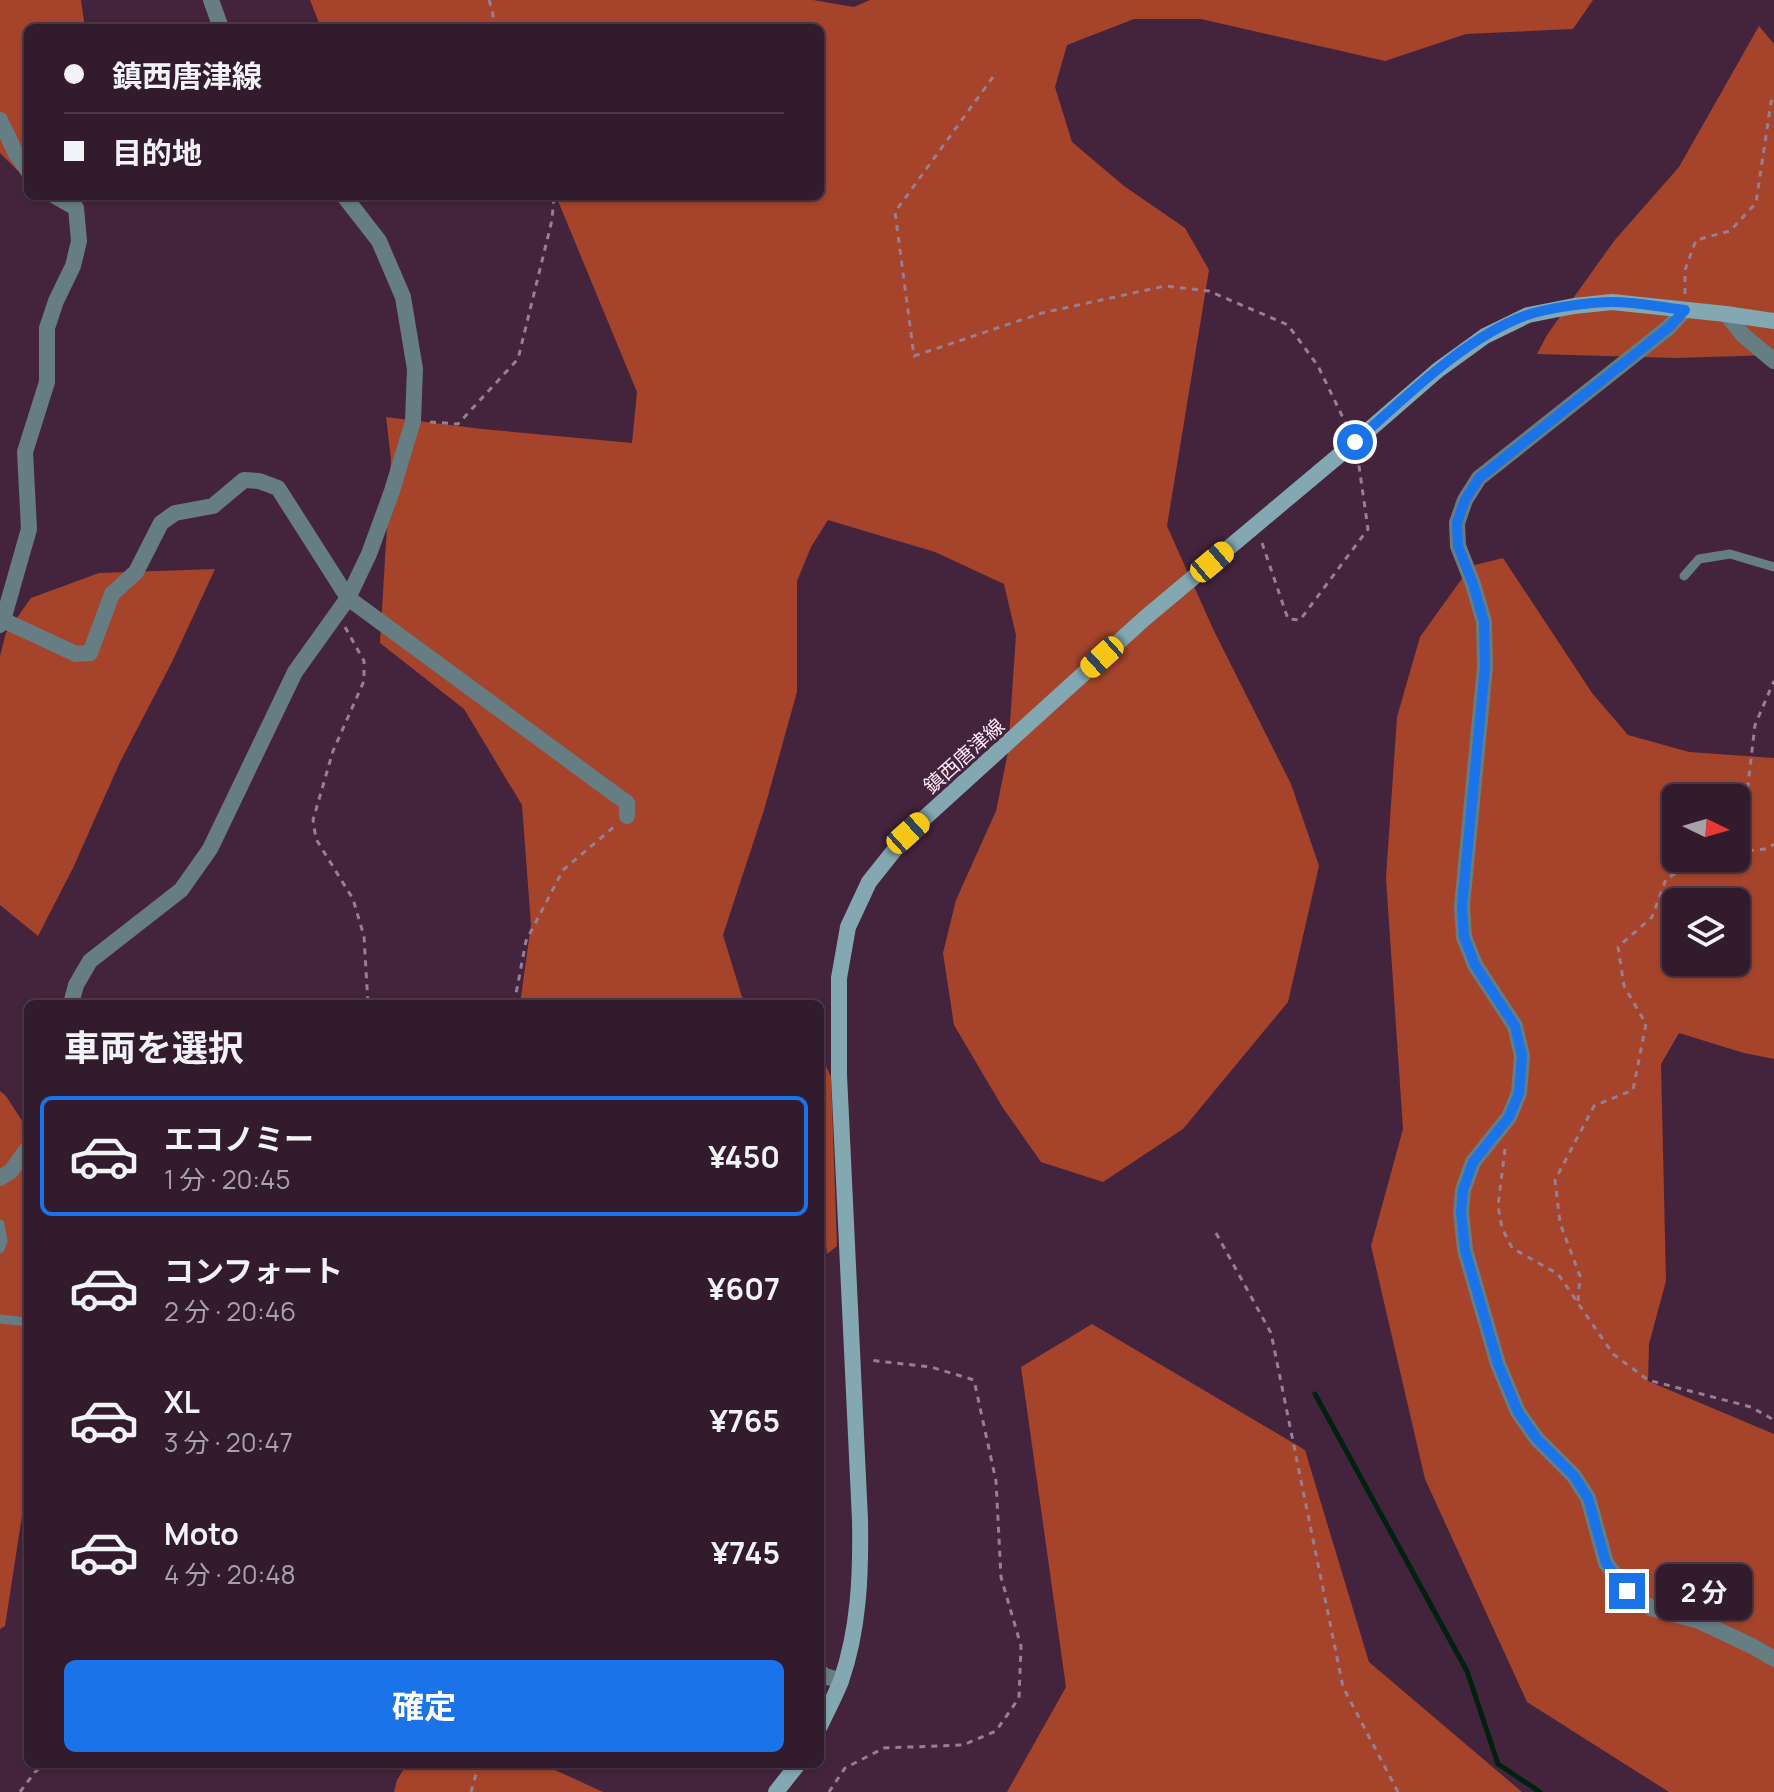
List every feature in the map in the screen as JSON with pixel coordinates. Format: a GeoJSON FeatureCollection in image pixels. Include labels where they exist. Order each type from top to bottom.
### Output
{"type":"FeatureCollection","features":[{"type":"Feature","properties":{"kind":"main road","name":"鎮西唐津線"},"geometry":{"type":"LineString","coordinates":[[824,1717],[841,1681],[855,1624],[861,1573],[839,1075],[839,978],[848,927],[869,882],[908,833],[1145,618],[1438,370],[1485,336],[1528,315],[1612,302],[1774,321]]}},
{"type":"Feature","properties":{"kind":"main road"},"geometry":{"type":"LineString","coordinates":[[776,1792],[795,1768]]}},
{"type":"Feature","properties":{"kind":"street"},"geometry":{"type":"LineString","coordinates":[[211,0],[220,24]]}},
{"type":"Feature","properties":{"kind":"street"},"geometry":{"type":"LineString","coordinates":[[0,120],[24,165]]}},
{"type":"Feature","properties":{"kind":"street"},"geometry":{"type":"LineString","coordinates":[[62,200],[76,208],[79,241],[73,266],[47,328],[47,382],[25,452],[29,529],[2,622],[76,654],[90,653],[112,594],[136,572],[161,523],[175,513],[213,506],[244,480],[259,481],[278,488],[348,598],[627,803],[627,816]]}},
{"type":"Feature","properties":{"kind":"street"},"geometry":{"type":"LineString","coordinates":[[72,1000],[76,985],[90,961],[181,890],[210,849],[295,672],[348,598],[369,554],[392,491],[413,421],[415,369],[403,297],[379,241],[347,200]]}},
{"type":"Feature","properties":{"kind":"street"},"geometry":{"type":"LineString","coordinates":[[1685,310],[1668,328],[1479,478],[1465,500],[1457,523],[1458,546],[1484,622],[1485,667],[1462,906],[1464,937],[1475,965],[1515,1026],[1522,1056],[1519,1093],[1509,1117],[1473,1162],[1463,1190],[1461,1212],[1465,1250],[1498,1364],[1518,1412],[1537,1439],[1574,1476],[1588,1498],[1606,1563],[1627,1591],[1651,1608],[1699,1621],[1774,1659]]}},
{"type":"Feature","properties":{"kind":"street"},"geometry":{"type":"LineString","coordinates":[[1726,314],[1743,335],[1774,361]]}},
{"type":"Feature","properties":{"kind":"street"},"geometry":{"type":"LineString","coordinates":[[0,1178],[11,1171],[24,1153]]}},
{"type":"Feature","properties":{"kind":"street"},"geometry":{"type":"LineString","coordinates":[[824,1675],[841,1681]]}},
{"type":"Feature","properties":{"kind":"lane"},"geometry":{"type":"LineString","coordinates":[[1684,576],[1699,559],[1730,554],[1774,567]]}},
{"type":"Feature","properties":{"kind":"lane"},"geometry":{"type":"LineString","coordinates":[[0,1224],[3,1241],[0,1249]]}},
{"type":"Feature","properties":{"kind":"lane"},"geometry":{"type":"LineString","coordinates":[[0,1319],[24,1322]]}},
{"type":"Feature","properties":{"kind":"path"},"geometry":{"type":"LineString","coordinates":[[489,0],[494,24]]}},
{"type":"Feature","properties":{"kind":"path"},"geometry":{"type":"LineString","coordinates":[[993,77],[895,212],[914,356],[1042,313],[1165,286],[1209,291],[1288,325],[1318,366],[1355,442],[1368,529],[1300,620],[1288,619],[1256,525]]}},
{"type":"Feature","properties":{"kind":"path"},"geometry":{"type":"LineString","coordinates":[[1685,310],[1685,270],[1696,240],[1730,231],[1756,203],[1774,97]]}},
{"type":"Feature","properties":{"kind":"path"},"geometry":{"type":"LineString","coordinates":[[413,421],[458,424],[518,359],[552,220],[554,200]]}},
{"type":"Feature","properties":{"kind":"path"},"geometry":{"type":"LineString","coordinates":[[338,613],[364,661],[364,681],[333,751],[313,820],[316,839],[353,899],[364,936],[368,1000]]}},
{"type":"Feature","properties":{"kind":"path"},"geometry":{"type":"LineString","coordinates":[[1748,784],[1755,725],[1774,681]]}},
{"type":"Feature","properties":{"kind":"path"},"geometry":{"type":"LineString","coordinates":[[515,1000],[526,941],[563,870],[627,816]]}},
{"type":"Feature","properties":{"kind":"path"},"geometry":{"type":"LineString","coordinates":[[1750,851],[1766,849],[1774,844]]}},
{"type":"Feature","properties":{"kind":"path"},"geometry":{"type":"LineString","coordinates":[[1578,1301],[1580,1276],[1560,1223],[1555,1180],[1594,1106],[1633,1090],[1646,1024],[1624,986],[1618,947],[1652,917],[1666,879],[1678,872]]}},
{"type":"Feature","properties":{"kind":"path"},"geometry":{"type":"LineString","coordinates":[[1505,1147],[1498,1206],[1502,1228],[1512,1248],[1558,1274],[1613,1354],[1648,1380],[1751,1407],[1774,1420]]}},
{"type":"Feature","properties":{"kind":"path"},"geometry":{"type":"LineString","coordinates":[[1216,1233],[1271,1333],[1343,1687],[1398,1792]]}},
{"type":"Feature","properties":{"kind":"path"},"geometry":{"type":"LineString","coordinates":[[829,1792],[845,1768],[884,1748],[963,1745],[996,1731],[1019,1698],[1021,1646],[1001,1577],[996,1481],[974,1380],[931,1367],[852,1359]]}},
{"type":"Feature","properties":{"kind":"path"},"geometry":{"type":"LineString","coordinates":[[20,1792],[40,1768]]}},
{"type":"Feature","properties":{"kind":"path"},"geometry":{"type":"LineString","coordinates":[[471,1792],[478,1768]]}},
{"type":"Feature","properties":{"kind":"shaded area"},"geometry":{"type":"Polygon","coordinates":[[[0,0],[81,0],[84,24],[24,24],[24,169],[17,170],[0,153],[0,0]]]}},
{"type":"Feature","properties":{"kind":"shaded area"},"geometry":{"type":"Polygon","coordinates":[[[310,0],[813,0],[854,7],[870,0],[1593,0],[1573,29],[1466,34],[1385,61],[1201,19],[1134,19],[1067,45],[1055,87],[1072,142],[1124,186],[1185,228],[1209,270],[1167,526],[1214,631],[1291,784],[1319,866],[1288,1002],[1183,1129],[1103,1182],[1041,1162],[1003,1108],[954,1025],[943,953],[956,900],[996,811],[1008,752],[1016,635],[1004,584],[935,552],[828,520],[811,547],[797,581],[797,692],[764,810],[723,935],[742,997],[746,1000],[521,1000],[531,925],[522,805],[464,709],[380,643],[391,459],[386,417],[632,443],[637,392],[558,200],[824,200],[824,24],[319,24],[310,0]]]}},
{"type":"Feature","properties":{"kind":"shaded area"},"geometry":{"type":"Polygon","coordinates":[[[1759,26],[1774,44],[1774,355],[1676,358],[1537,354],[1547,335],[1614,241],[1679,167],[1759,26]]]}},
{"type":"Feature","properties":{"kind":"shaded area"},"geometry":{"type":"Polygon","coordinates":[[[1503,558],[1592,693],[1628,735],[1689,752],[1774,758],[1774,1059],[1679,1033],[1661,1064],[1666,1281],[1649,1344],[1648,1381],[1774,1434],[1774,1792],[1669,1792],[1527,1702],[1425,1479],[1371,1246],[1403,1129],[1386,878],[1397,717],[1420,637],[1471,566],[1503,558]]]}},
{"type":"Feature","properties":{"kind":"shaded area"},"geometry":{"type":"Polygon","coordinates":[[[215,569],[38,936],[0,905],[0,656],[6,633],[31,598],[99,573],[215,569]]]}},
{"type":"Feature","properties":{"kind":"shaded area"},"geometry":{"type":"Polygon","coordinates":[[[824,1062],[831,1077],[837,1246],[827,1254],[824,1226],[824,1062]]]}},
{"type":"Feature","properties":{"kind":"shaded area"},"geometry":{"type":"Polygon","coordinates":[[[0,1091],[24,1124],[24,1503],[5,1626],[0,1629],[0,1091]]]}},
{"type":"Feature","properties":{"kind":"shaded area"},"geometry":{"type":"Polygon","coordinates":[[[1092,1324],[1305,1450],[1369,1662],[1522,1792],[1007,1792],[1066,1687],[1021,1367],[1092,1324]]]}},
{"type":"Feature","properties":{"kind":"shaded area"},"geometry":{"type":"Polygon","coordinates":[[[404,1768],[551,1768],[603,1792],[394,1792],[404,1768]]]}},
{"type":"Feature","properties":{"kind":"waterway"},"geometry":{"type":"LineString","coordinates":[[1315,1394],[1467,1671],[1498,1764],[1540,1792]]}},
{"type":"Feature","properties":{"kind":"route"},"geometry":{"type":"LineString","coordinates":[[1355,442],[1438,370],[1485,336],[1528,315],[1612,302],[1685,310],[1668,328],[1479,478],[1465,500],[1457,523],[1458,546],[1484,622],[1485,667],[1462,906],[1464,937],[1475,965],[1515,1026],[1522,1056],[1519,1093],[1509,1117],[1473,1162],[1463,1190],[1461,1212],[1465,1250],[1498,1364],[1518,1412],[1537,1439],[1574,1476],[1588,1498],[1606,1563],[1627,1591]]}}]}
